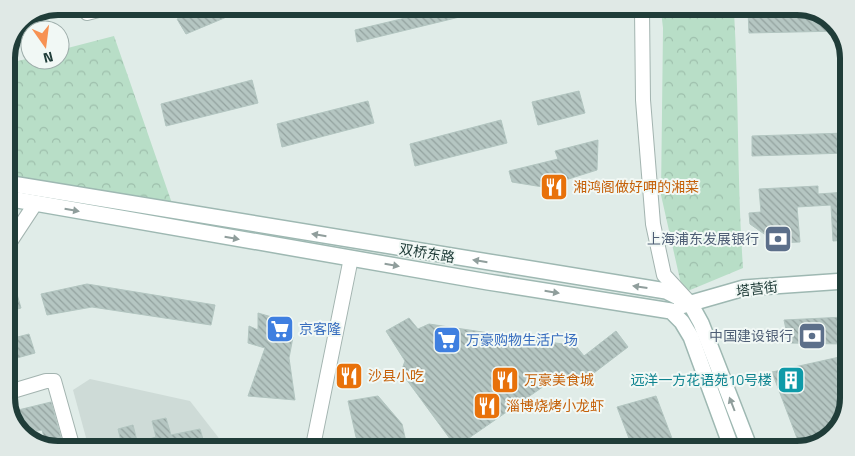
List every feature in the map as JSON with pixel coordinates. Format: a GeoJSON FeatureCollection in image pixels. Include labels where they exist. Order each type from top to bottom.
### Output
{"type":"FeatureCollection","features":[{"type":"Feature","properties":{"kind":"street"},"geometry":{"type":"LineString","coordinates":[[642,15],[643,100],[653,224],[664,275],[690,303],[701,323],[747,441]]}},
{"type":"Feature","properties":{"kind":"street","name":"双桥东路"},"geometry":{"type":"LineString","coordinates":[[15,184],[666,291],[690,303]]}},
{"type":"Feature","properties":{"kind":"street","name":"双桥东路"},"geometry":{"type":"LineString","coordinates":[[15,200],[488,282],[671,311]]}},
{"type":"Feature","properties":{"kind":"street"},"geometry":{"type":"LineString","coordinates":[[15,232],[35,204]]}},
{"type":"Feature","properties":{"kind":"street"},"geometry":{"type":"LineString","coordinates":[[314,441],[351,258]]}},
{"type":"Feature","properties":{"kind":"street","name":"塔营街"},"geometry":{"type":"LineString","coordinates":[[671,311],[690,303],[744,288],[840,281]]}},
{"type":"Feature","properties":{"kind":"street"},"geometry":{"type":"LineString","coordinates":[[671,311],[682,322],[691,337],[729,441]]}},
{"type":"Feature","properties":{"kind":"street"},"geometry":{"type":"LineString","coordinates":[[15,391],[54,381],[71,441]]}},
{"type":"Feature","properties":{"kind":"shaded area"},"geometry":{"type":"Polygon","coordinates":[[[90,379],[190,401],[221,441],[87,441],[73,390],[90,379]]]}},
{"type":"Feature","properties":{"kind":"green space"},"geometry":{"type":"Polygon","coordinates":[[[661,15],[734,15],[743,268],[683,293],[661,195],[663,28],[661,15]]]}},
{"type":"Feature","properties":{"kind":"green space"},"geometry":{"type":"Polygon","coordinates":[[[114,36],[175,212],[15,183],[15,62],[20,60],[20,70],[70,70],[70,47],[114,36]]]}},
{"type":"Feature","properties":{"kind":"building"},"geometry":{"type":"Polygon","coordinates":[[[186,15],[231,15],[186,34],[177,19],[186,15]]]}},
{"type":"Feature","properties":{"kind":"building"},"geometry":{"type":"Polygon","coordinates":[[[418,15],[468,15],[357,42],[355,30],[418,15]]]}},
{"type":"Feature","properties":{"kind":"building"},"geometry":{"type":"Polygon","coordinates":[[[748,15],[806,16],[816,19],[830,31],[749,33],[748,15]]]}},
{"type":"Feature","properties":{"kind":"building"},"geometry":{"type":"Polygon","coordinates":[[[252,80],[258,103],[166,126],[161,104],[252,80]]]}},
{"type":"Feature","properties":{"kind":"building"},"geometry":{"type":"Polygon","coordinates":[[[579,91],[585,113],[538,125],[532,102],[579,91]]]}},
{"type":"Feature","properties":{"kind":"building"},"geometry":{"type":"Polygon","coordinates":[[[368,101],[374,123],[282,147],[277,124],[368,101]]]}},
{"type":"Feature","properties":{"kind":"building"},"geometry":{"type":"Polygon","coordinates":[[[501,120],[507,143],[415,166],[410,144],[501,120]]]}},
{"type":"Feature","properties":{"kind":"building"},"geometry":{"type":"Polygon","coordinates":[[[840,133],[840,153],[752,156],[752,136],[840,133]]]}},
{"type":"Feature","properties":{"kind":"building"},"geometry":{"type":"Polygon","coordinates":[[[598,140],[597,170],[543,187],[512,182],[509,171],[558,159],[555,151],[598,140]]]}},
{"type":"Feature","properties":{"kind":"building"},"geometry":{"type":"Polygon","coordinates":[[[818,186],[818,194],[840,192],[840,240],[833,241],[831,205],[797,207],[800,242],[777,243],[750,224],[749,213],[761,212],[759,189],[818,186]]]}},
{"type":"Feature","properties":{"kind":"building"},"geometry":{"type":"Polygon","coordinates":[[[87,284],[215,305],[211,325],[92,307],[47,315],[41,294],[87,284]]]}},
{"type":"Feature","properties":{"kind":"building"},"geometry":{"type":"Polygon","coordinates":[[[15,288],[21,308],[15,310],[15,288]]]}},
{"type":"Feature","properties":{"kind":"building"},"geometry":{"type":"Polygon","coordinates":[[[258,313],[289,322],[285,334],[293,337],[289,358],[295,400],[248,396],[265,348],[248,343],[249,326],[258,330],[258,313]]]}},
{"type":"Feature","properties":{"kind":"building","name":"中国建设银行"},"geometry":{"type":"Polygon","coordinates":[[[840,317],[840,344],[789,343],[784,320],[840,317]]]}},
{"type":"Feature","properties":{"kind":"building"},"geometry":{"type":"Polygon","coordinates":[[[409,318],[418,329],[429,324],[576,346],[584,356],[616,331],[628,347],[586,379],[560,375],[465,441],[452,441],[401,372],[405,361],[386,331],[409,318]]]}},
{"type":"Feature","properties":{"kind":"building"},"geometry":{"type":"Polygon","coordinates":[[[29,334],[35,353],[15,359],[15,338],[29,334]]]}},
{"type":"Feature","properties":{"kind":"building"},"geometry":{"type":"Polygon","coordinates":[[[840,357],[839,409],[836,417],[821,434],[811,439],[798,441],[772,372],[840,357]]]}},
{"type":"Feature","properties":{"kind":"building"},"geometry":{"type":"Polygon","coordinates":[[[378,396],[402,424],[406,441],[359,441],[356,437],[348,401],[378,396]]]}},
{"type":"Feature","properties":{"kind":"building"},"geometry":{"type":"Polygon","coordinates":[[[656,396],[673,441],[630,441],[617,407],[656,396]]]}},
{"type":"Feature","properties":{"kind":"building"},"geometry":{"type":"Polygon","coordinates":[[[51,402],[62,441],[44,439],[42,430],[33,432],[22,422],[17,410],[51,402]]]}},
{"type":"Feature","properties":{"kind":"building"},"geometry":{"type":"Polygon","coordinates":[[[166,418],[171,435],[200,429],[204,441],[142,441],[156,437],[152,421],[166,418]]]}},
{"type":"Feature","properties":{"kind":"building"},"geometry":{"type":"Polygon","coordinates":[[[133,425],[137,441],[121,441],[118,429],[133,425]]]}},
{"type":"Feature","properties":{"kind":"place","name":"湘鸿阁做好呷的湘菜"},"geometry":{"type":"Point","coordinates":[554,187]}},
{"type":"Feature","properties":{"kind":"place","name":"上海浦东发展银行"},"geometry":{"type":"Point","coordinates":[778,239]}},
{"type":"Feature","properties":{"kind":"place","name":"京客隆"},"geometry":{"type":"Point","coordinates":[280,329]}},
{"type":"Feature","properties":{"kind":"place","name":"中国建设银行"},"geometry":{"type":"Point","coordinates":[812,336]}},
{"type":"Feature","properties":{"kind":"place","name":"万豪购物生活广场"},"geometry":{"type":"Point","coordinates":[447,340]}},
{"type":"Feature","properties":{"kind":"place","name":"沙县小吃"},"geometry":{"type":"Point","coordinates":[349,376]}},
{"type":"Feature","properties":{"kind":"place","name":"万豪美食城"},"geometry":{"type":"Point","coordinates":[505,380]}},
{"type":"Feature","properties":{"kind":"place","name":"远洋一方花语苑10号楼"},"geometry":{"type":"Point","coordinates":[791,380]}},
{"type":"Feature","properties":{"kind":"place","name":"淄博烧烤小龙虾"},"geometry":{"type":"Point","coordinates":[487,406]}}]}
